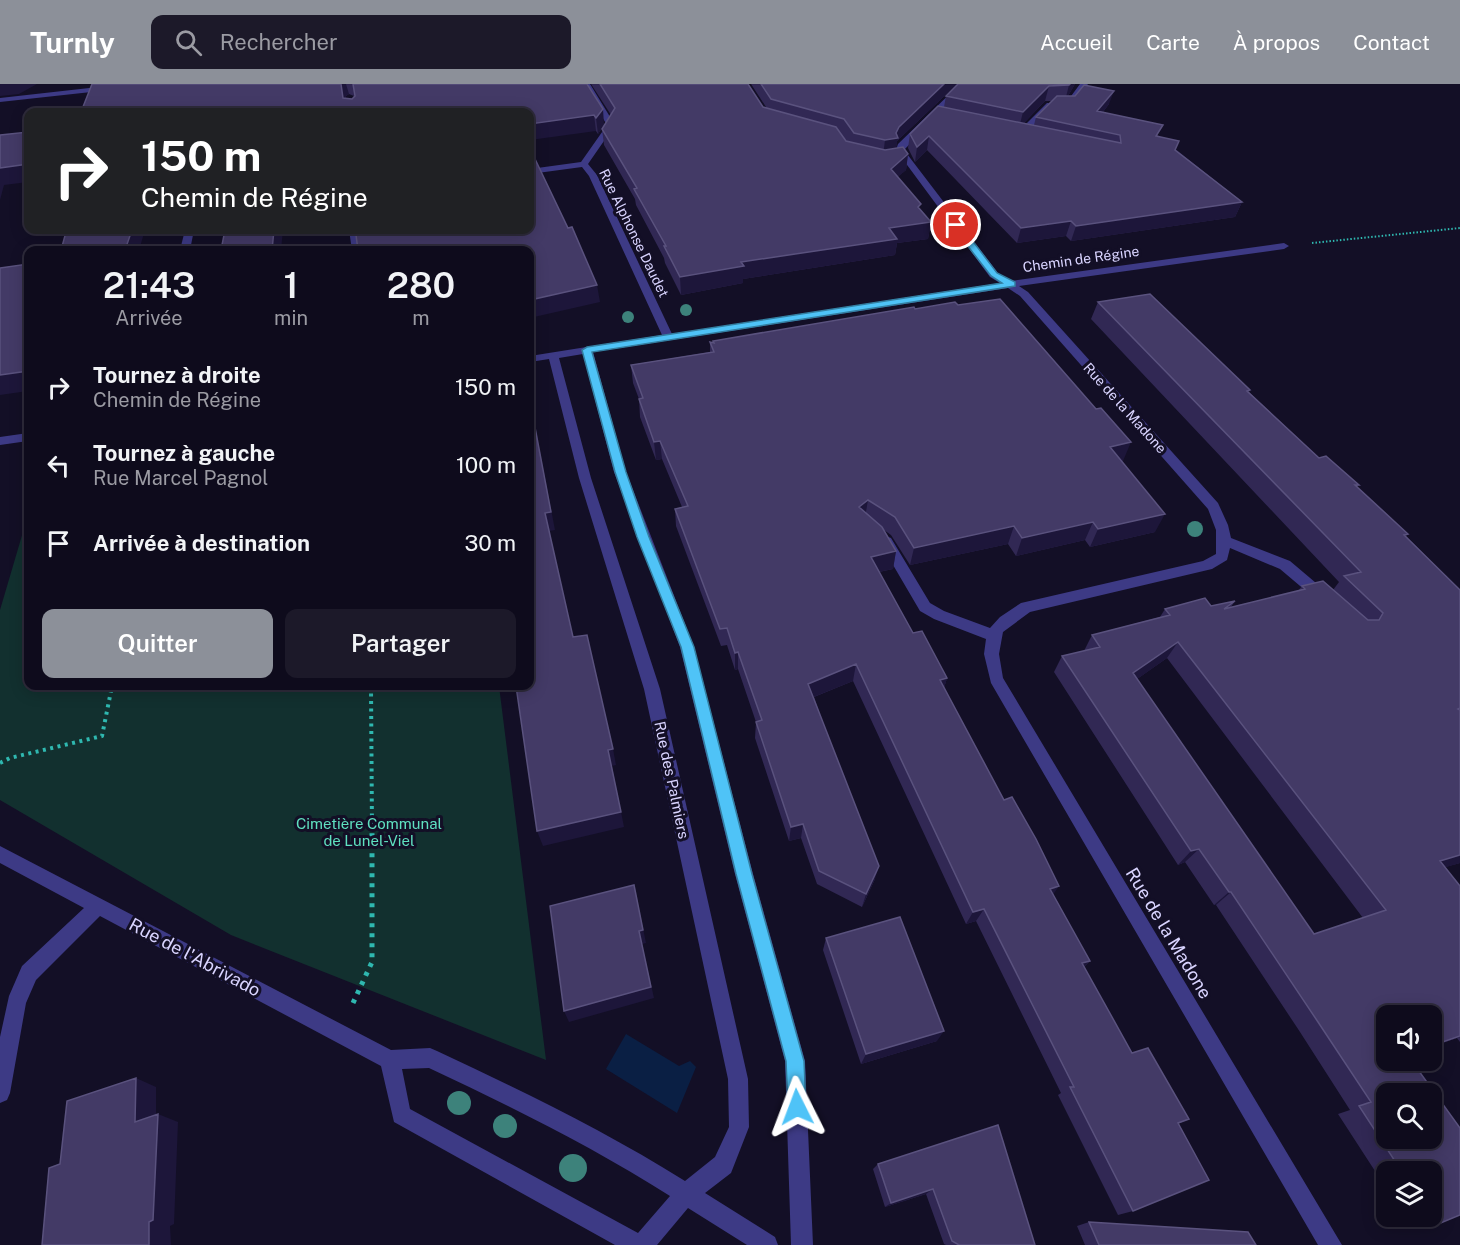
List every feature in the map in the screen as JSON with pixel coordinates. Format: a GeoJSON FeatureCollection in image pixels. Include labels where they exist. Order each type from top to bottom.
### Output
{"type":"FeatureCollection","features":[{"type":"Feature","properties":{"kind":"street"},"geometry":{"type":"LineString","coordinates":[[0,100],[146,84]]}},
{"type":"Feature","properties":{"kind":"street","name":"Rue Alphonse Daudet"},"geometry":{"type":"LineString","coordinates":[[586,84],[611,125],[584,164],[593,175],[668,337]]}},
{"type":"Feature","properties":{"kind":"street"},"geometry":{"type":"LineString","coordinates":[[894,160],[904,158],[900,150],[902,146],[964,84]]}},
{"type":"Feature","properties":{"kind":"street"},"geometry":{"type":"LineString","coordinates":[[1022,133],[1050,105],[1068,105],[1084,84]]}},
{"type":"Feature","properties":{"kind":"street"},"geometry":{"type":"LineString","coordinates":[[934,114],[945,116]]}},
{"type":"Feature","properties":{"kind":"street"},"geometry":{"type":"LineString","coordinates":[[1011,130],[1033,135]]}},
{"type":"Feature","properties":{"kind":"street","name":"Rue de la Madone"},"geometry":{"type":"LineString","coordinates":[[904,158],[994,274],[1024,294],[1212,506],[1222,523],[1226,541]]}},
{"type":"Feature","properties":{"kind":"street"},"geometry":{"type":"LineString","coordinates":[[534,171],[584,164]]}},
{"type":"Feature","properties":{"kind":"street","name":"Chemin de Régine"},"geometry":{"type":"LineString","coordinates":[[534,357],[1011,284],[1284,246]]}},
{"type":"Feature","properties":{"kind":"street"},"geometry":{"type":"LineString","coordinates":[[587,350],[620,472],[687,647],[744,874],[795,1061],[802,1245]]}},
{"type":"Feature","properties":{"kind":"street","name":"Rue des Palmiers"},"geometry":{"type":"LineString","coordinates":[[553,355],[585,478],[652,689],[738,1079],[739,1127],[723,1166],[687,1193]]}},
{"type":"Feature","properties":{"kind":"street"},"geometry":{"type":"LineString","coordinates":[[0,441],[24,437]]}},
{"type":"Feature","properties":{"kind":"street"},"geometry":{"type":"LineString","coordinates":[[872,530],[885,540],[925,607],[939,615],[992,635],[1006,617],[1026,607],[1207,565],[1222,557],[1226,541],[1285,564],[1337,610]]}},
{"type":"Feature","properties":{"kind":"street","name":"Rue de la Madone"},"geometry":{"type":"LineString","coordinates":[[992,635],[991,657],[996,679],[1331,1245]]}},
{"type":"Feature","properties":{"kind":"street","name":"Rue de l'Abrivado"},"geometry":{"type":"LineString","coordinates":[[0,854],[390,1060],[430,1058],[534,1107],[608,1145],[767,1245]]}},
{"type":"Feature","properties":{"kind":"street"},"geometry":{"type":"LineString","coordinates":[[0,1094],[16,1003],[29,974],[98,906]]}},
{"type":"Feature","properties":{"kind":"street"},"geometry":{"type":"LineString","coordinates":[[390,1060],[402,1115],[637,1245]]}},
{"type":"Feature","properties":{"kind":"street"},"geometry":{"type":"LineString","coordinates":[[642,1245],[687,1193]]}},
{"type":"Feature","properties":{"kind":"path"},"geometry":{"type":"LineString","coordinates":[[1284,246],[1460,228]]}},
{"type":"Feature","properties":{"kind":"path"},"geometry":{"type":"LineString","coordinates":[[0,763],[10,758],[102,736],[111,690]]}},
{"type":"Feature","properties":{"kind":"path"},"geometry":{"type":"LineString","coordinates":[[339,1034],[372,962],[370,690]]}},
{"type":"Feature","properties":{"kind":"green space","name":"Cimetière Communal de Lunel-Viel"},"geometry":{"type":"Polygon","coordinates":[[[24,529],[24,690],[500,690],[546,1060],[231,935],[0,800],[0,610],[24,529]]]}},
{"type":"Feature","properties":{"kind":"water"},"geometry":{"type":"Polygon","coordinates":[[[626,1034],[679,1066],[690,1061],[696,1067],[677,1113],[606,1069],[626,1034]]]}},
{"type":"Feature","properties":{"kind":"building"},"geometry":{"type":"Polygon","coordinates":[[[92,84],[341,84],[343,98],[352,99],[355,96],[353,84],[587,84],[603,109],[596,118],[594,115],[534,123],[534,108],[83,108],[92,84]]]}},
{"type":"Feature","properties":{"kind":"building"},"geometry":{"type":"Polygon","coordinates":[[[600,84],[748,84],[763,107],[836,127],[846,141],[885,150],[903,147],[908,154],[891,169],[921,204],[918,207],[931,222],[889,228],[897,239],[741,262],[744,266],[680,277],[664,246],[666,246],[634,189],[637,188],[602,129],[615,108],[600,84]]]}},
{"type":"Feature","properties":{"kind":"building"},"geometry":{"type":"Polygon","coordinates":[[[761,84],[944,84],[899,127],[896,133],[898,138],[885,140],[854,133],[844,119],[771,99],[761,84]]]}},
{"type":"Feature","properties":{"kind":"building"},"geometry":{"type":"Polygon","coordinates":[[[958,84],[1070,84],[1049,86],[1023,112],[946,96],[958,84]]]}},
{"type":"Feature","properties":{"kind":"building"},"geometry":{"type":"Polygon","coordinates":[[[1084,85],[1114,91],[1097,111],[1163,125],[1156,136],[1179,141],[1175,150],[1242,202],[1076,226],[1071,221],[1021,228],[929,136],[917,147],[910,134],[938,106],[1121,143],[1120,135],[1036,117],[1057,96],[1075,96],[1084,85]]]}},
{"type":"Feature","properties":{"kind":"building"},"geometry":{"type":"Polygon","coordinates":[[[24,132],[24,165],[0,168],[0,135],[24,132]]]}},
{"type":"Feature","properties":{"kind":"building"},"geometry":{"type":"Polygon","coordinates":[[[535,159],[568,228],[572,227],[597,285],[534,299],[534,246],[357,246],[356,235],[534,234],[535,159]]]}},
{"type":"Feature","properties":{"kind":"building"},"geometry":{"type":"Polygon","coordinates":[[[65,234],[131,234],[126,246],[62,246],[65,234]]]}},
{"type":"Feature","properties":{"kind":"building"},"geometry":{"type":"Polygon","coordinates":[[[224,234],[274,234],[272,246],[222,246],[224,234]]]}},
{"type":"Feature","properties":{"kind":"building"},"geometry":{"type":"Polygon","coordinates":[[[24,265],[24,372],[0,375],[0,268],[24,265]]]}},
{"type":"Feature","properties":{"kind":"building"},"geometry":{"type":"Polygon","coordinates":[[[1150,294],[1250,390],[1247,391],[1319,458],[1326,456],[1359,485],[1355,485],[1408,534],[1404,535],[1460,590],[1460,708],[1458,709],[1460,710],[1460,855],[1440,861],[1460,886],[1460,1036],[1442,1042],[1442,1005],[1376,1005],[1376,1071],[1419,1071],[1428,1083],[1376,1083],[1376,1132],[1359,1106],[1371,1102],[1231,892],[1199,849],[1191,851],[1062,656],[1100,647],[1092,635],[1170,615],[1165,609],[1205,598],[1211,606],[1235,601],[1224,609],[1305,589],[1302,586],[1323,581],[1368,620],[1379,620],[1383,613],[1344,576],[1361,572],[1098,302],[1150,294]],[[1178,642],[1133,673],[1314,934],[1386,910],[1178,642]]]}},
{"type":"Feature","properties":{"kind":"building"},"geometry":{"type":"Polygon","coordinates":[[[1000,299],[1096,409],[1101,408],[1131,442],[1110,447],[1165,514],[1098,529],[1093,522],[1022,538],[1014,526],[914,548],[895,517],[868,500],[859,507],[882,527],[896,551],[871,557],[913,633],[922,631],[947,678],[940,680],[1004,800],[1012,797],[1036,839],[1059,886],[1050,889],[1090,961],[1082,963],[1132,1053],[1148,1048],[1189,1119],[1178,1123],[1209,1180],[1133,1211],[1070,1087],[1074,1087],[984,909],[973,912],[856,664],[808,684],[879,866],[866,894],[819,871],[803,824],[791,827],[756,722],[762,720],[738,652],[735,653],[727,628],[720,629],[675,509],[688,506],[660,441],[654,442],[639,399],[643,398],[631,365],[714,352],[710,342],[714,343],[713,341],[914,307],[915,309],[955,302],[958,305],[1000,299]]]}},
{"type":"Feature","properties":{"kind":"building"},"geometry":{"type":"Polygon","coordinates":[[[534,422],[551,512],[545,513],[573,637],[587,635],[613,749],[608,750],[621,812],[537,831],[517,690],[534,690],[534,422]]]}},
{"type":"Feature","properties":{"kind":"building"},"geometry":{"type":"Polygon","coordinates":[[[634,885],[643,930],[639,931],[651,987],[564,1011],[550,906],[634,885]]]}},
{"type":"Feature","properties":{"kind":"building"},"geometry":{"type":"Polygon","coordinates":[[[900,917],[944,1031],[866,1054],[826,938],[900,917]]]}},
{"type":"Feature","properties":{"kind":"building"},"geometry":{"type":"Polygon","coordinates":[[[136,1078],[135,1122],[158,1114],[153,1220],[149,1222],[149,1245],[42,1245],[49,1168],[60,1164],[67,1101],[136,1078]]]}},
{"type":"Feature","properties":{"kind":"building"},"geometry":{"type":"Polygon","coordinates":[[[1442,1103],[1460,1128],[1460,1215],[1442,1222],[1442,1161],[1395,1161],[1387,1149],[1442,1149],[1442,1103]]]}},
{"type":"Feature","properties":{"kind":"building"},"geometry":{"type":"Polygon","coordinates":[[[998,1125],[1035,1245],[959,1245],[952,1241],[933,1189],[891,1203],[878,1164],[998,1125]]]}},
{"type":"Feature","properties":{"kind":"building"},"geometry":{"type":"Polygon","coordinates":[[[1089,1222],[1248,1232],[1256,1245],[1099,1245],[1089,1222]]]}},
{"type":"Feature","properties":{"kind":"route"},"geometry":{"type":"LineString","coordinates":[[797,1107],[795,1061],[744,874],[687,647],[620,472],[587,350],[1011,284],[994,274],[956,225]]}}]}
